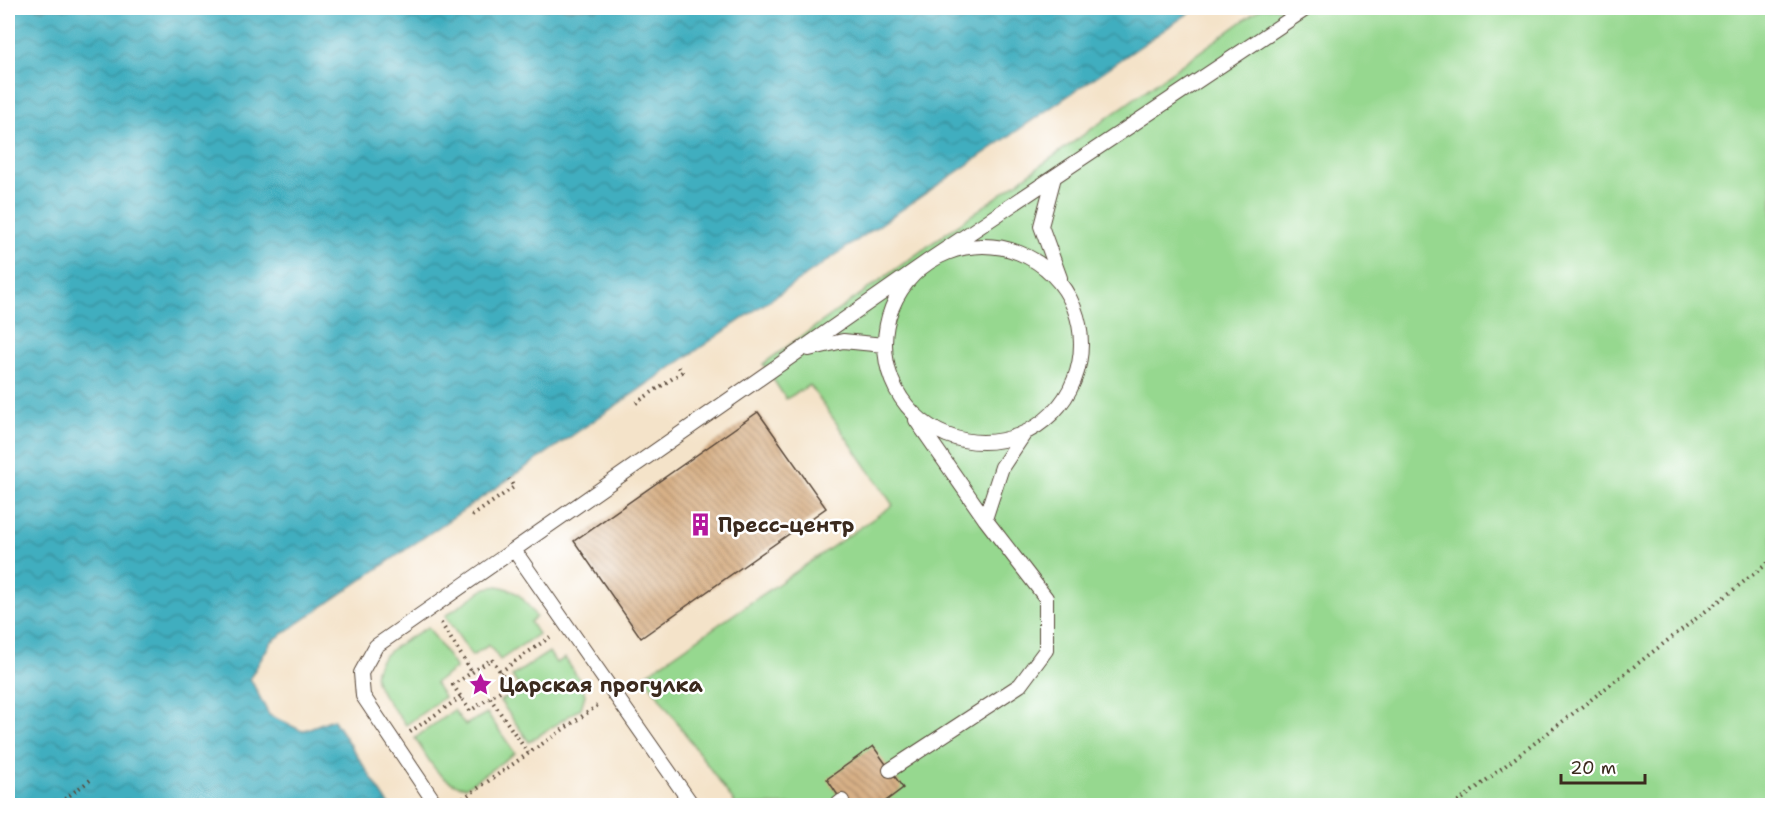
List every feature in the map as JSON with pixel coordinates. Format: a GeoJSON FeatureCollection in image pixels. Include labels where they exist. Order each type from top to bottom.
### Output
{"type":"FeatureCollection","features":[{"type":"Feature","properties":{"kind":"lane"},"geometry":{"type":"LineString","coordinates":[[437,806],[363,696],[361,673],[376,646],[928,261],[1307,8]]}},
{"type":"Feature","properties":{"kind":"lane"},"geometry":{"type":"LineString","coordinates":[[902,401],[914,414],[936,431],[972,442],[1008,440],[1023,434],[1045,420],[1058,408],[1069,392],[1080,361],[1082,332],[1074,304],[1061,283],[1041,226],[1054,177]]}},
{"type":"Feature","properties":{"kind":"lane"},"geometry":{"type":"LineString","coordinates":[[890,770],[1020,685],[1046,650],[1046,598],[985,519],[902,401],[888,372],[884,345],[888,315],[906,281],[928,261],[960,248],[989,245],[1017,251],[1045,267],[1061,283]]}},
{"type":"Feature","properties":{"kind":"lane"},"geometry":{"type":"LineString","coordinates":[[801,351],[843,341],[884,345]]}},
{"type":"Feature","properties":{"kind":"lane"},"geometry":{"type":"LineString","coordinates":[[985,519],[1002,467],[1023,434]]}},
{"type":"Feature","properties":{"kind":"lane"},"geometry":{"type":"LineString","coordinates":[[514,550],[693,806]]}},
{"type":"Feature","properties":{"kind":"path"},"geometry":{"type":"LineString","coordinates":[[636,403],[682,372],[677,364]]}},
{"type":"Feature","properties":{"kind":"path"},"geometry":{"type":"LineString","coordinates":[[472,516],[514,487],[509,479]]}},
{"type":"Feature","properties":{"kind":"path"},"geometry":{"type":"LineString","coordinates":[[1453,806],[1773,560]]}},
{"type":"Feature","properties":{"kind":"path"},"geometry":{"type":"LineString","coordinates":[[431,608],[472,672]]}},
{"type":"Feature","properties":{"kind":"path"},"geometry":{"type":"LineString","coordinates":[[500,672],[568,625]]}},
{"type":"Feature","properties":{"kind":"path"},"geometry":{"type":"LineString","coordinates":[[492,659],[500,672],[509,685],[470,711],[453,685],[492,659]]}},
{"type":"Feature","properties":{"kind":"path"},"geometry":{"type":"LineString","coordinates":[[452,806],[615,693]]}},
{"type":"Feature","properties":{"kind":"path"},"geometry":{"type":"LineString","coordinates":[[394,743],[461,698]]}},
{"type":"Feature","properties":{"kind":"path"},"geometry":{"type":"LineString","coordinates":[[490,698],[528,753]]}},
{"type":"Feature","properties":{"kind":"path"},"geometry":{"type":"LineString","coordinates":[[56,806],[93,778]]}},
{"type":"Feature","properties":{"kind":"green space"},"geometry":{"type":"Polygon","coordinates":[[[1261,8],[1772,8],[1772,805],[736,805],[644,676],[893,505],[810,385],[786,399],[763,364],[1261,8]]]}},
{"type":"Feature","properties":{"kind":"green space"},"geometry":{"type":"Polygon","coordinates":[[[498,586],[512,590],[525,601],[536,617],[530,622],[538,634],[500,660],[489,645],[472,656],[445,616],[486,588],[498,586]]]}},
{"type":"Feature","properties":{"kind":"green space"},"geometry":{"type":"Polygon","coordinates":[[[428,627],[456,668],[435,683],[444,697],[406,725],[378,686],[375,676],[377,666],[400,643],[428,627]]]}},
{"type":"Feature","properties":{"kind":"green space"},"geometry":{"type":"Polygon","coordinates":[[[549,652],[556,663],[565,658],[581,682],[585,695],[581,708],[529,742],[500,701],[520,688],[512,676],[549,652]]]}},
{"type":"Feature","properties":{"kind":"green space"},"geometry":{"type":"Polygon","coordinates":[[[454,710],[465,725],[487,713],[515,753],[466,787],[457,785],[442,776],[415,738],[454,710]]]}},
{"type":"Feature","properties":{"kind":"water"},"geometry":{"type":"Polygon","coordinates":[[[8,8],[1196,8],[271,642],[250,678],[269,715],[302,731],[333,719],[390,806],[8,805],[8,8]]]}},
{"type":"Feature","properties":{"kind":"building","name":"Пресс-центр"},"geometry":{"type":"Polygon","coordinates":[[[758,412],[826,508],[641,638],[574,541],[758,412]]]}},
{"type":"Feature","properties":{"kind":"building"},"geometry":{"type":"Polygon","coordinates":[[[873,746],[903,788],[879,806],[845,806],[827,779],[873,746]]]}},
{"type":"Feature","properties":{"kind":"place","name":"Пресс-центр"},"geometry":{"type":"Point","coordinates":[700,525]}},
{"type":"Feature","properties":{"kind":"place","name":"Царская прогулка"},"geometry":{"type":"Point","coordinates":[481,685]}}]}
